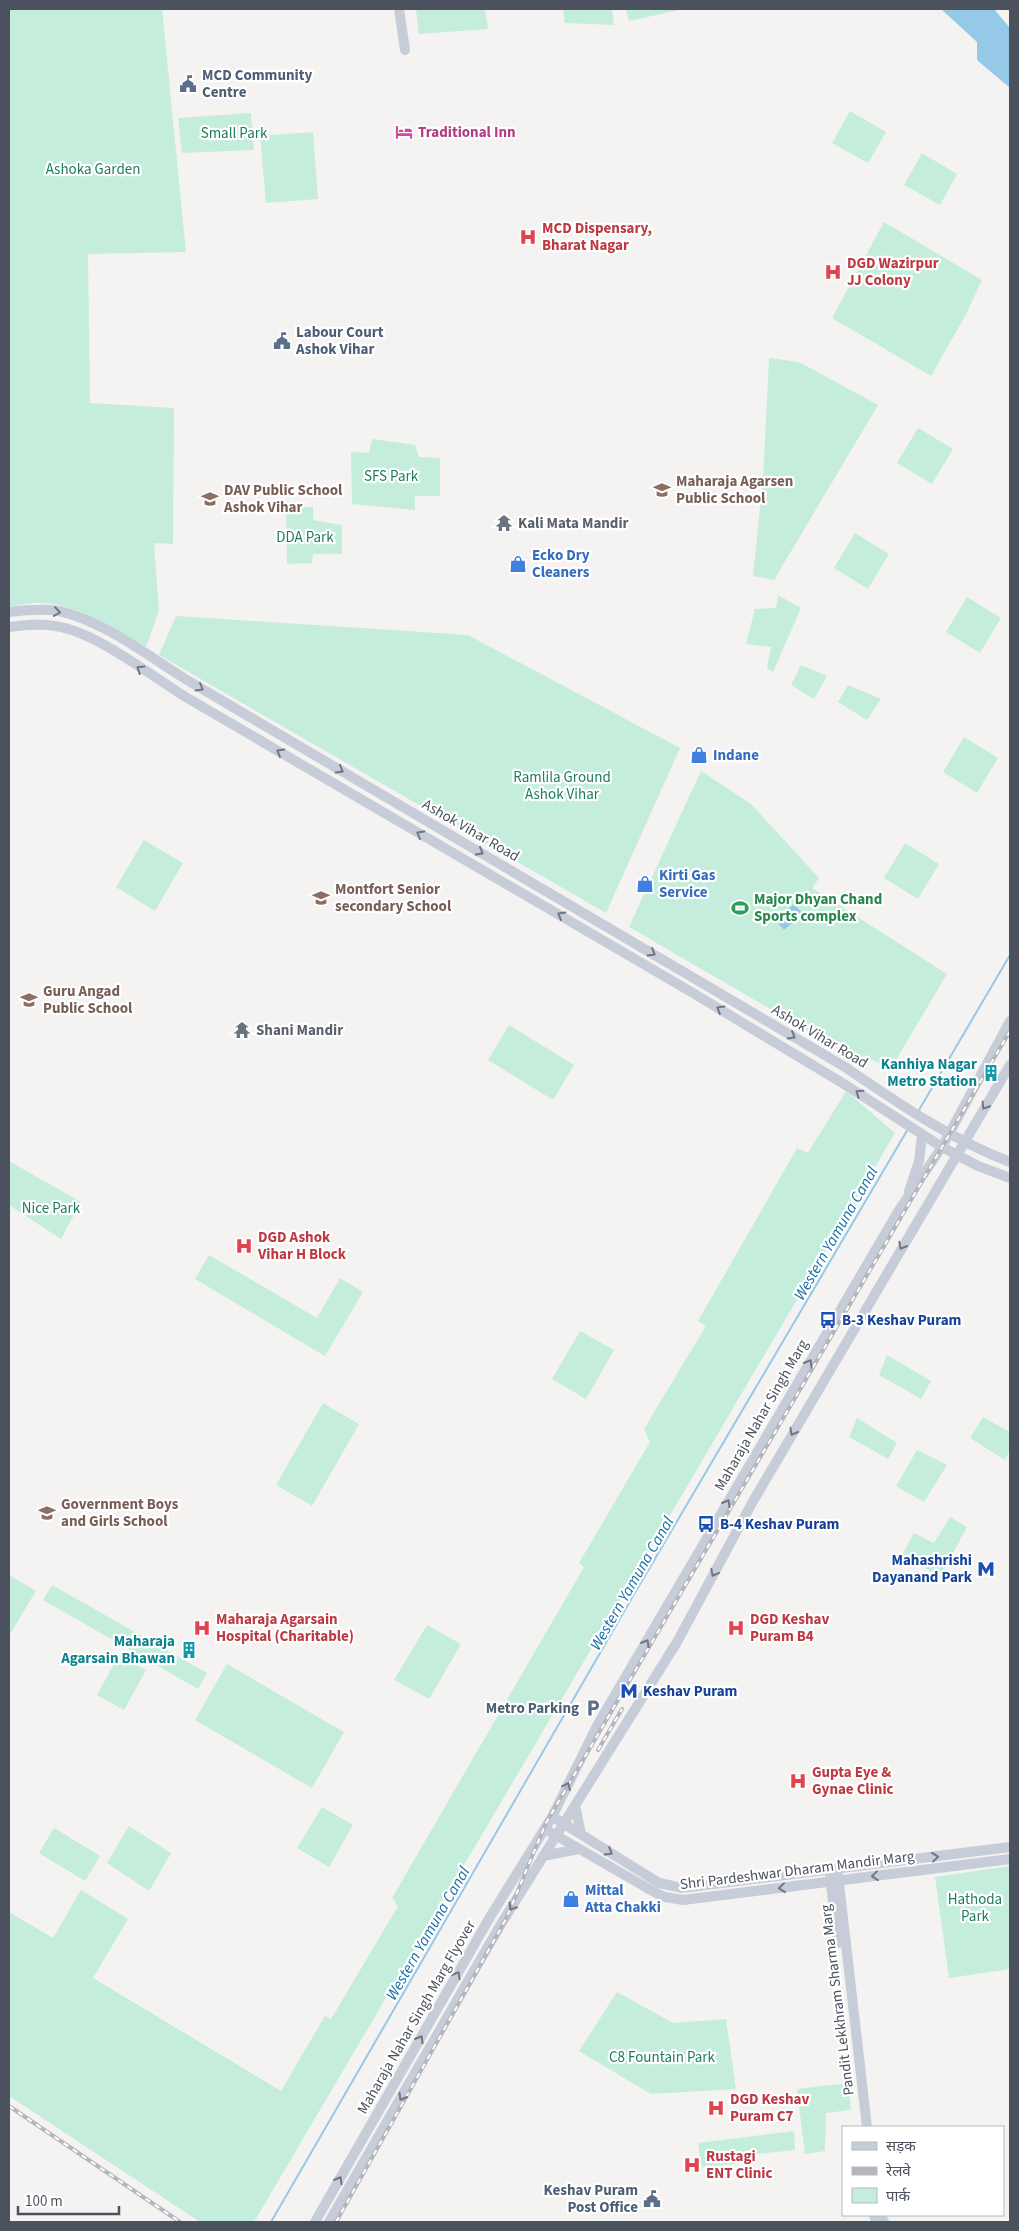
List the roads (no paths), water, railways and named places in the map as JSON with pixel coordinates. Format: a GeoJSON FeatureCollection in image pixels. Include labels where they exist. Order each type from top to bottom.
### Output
{"type":"FeatureCollection","features":[{"type":"Feature","properties":{"kind":"main road"},"geometry":{"type":"LineString","coordinates":[[399,9],[405,50]]}},
{"type":"Feature","properties":{"kind":"main road","name":"Ashok Vihar Road"},"geometry":{"type":"LineString","coordinates":[[9,612],[27,610],[57,611],[75,615],[102,628],[200,688],[837,1062],[929,1122],[963,1141],[1010,1162]]}},
{"type":"Feature","properties":{"kind":"main road","name":"Ashok Vihar Road"},"geometry":{"type":"LineString","coordinates":[[9,627],[28,625],[55,626],[70,629],[101,644],[201,706],[685,988],[844,1084],[942,1147],[1010,1178]]}},
{"type":"Feature","properties":{"kind":"main road","name":"Maharaja Nahar Singh Marg"},"geometry":{"type":"LineString","coordinates":[[545,1829],[598,1724],[828,1329],[950,1134],[1010,1020]]}},
{"type":"Feature","properties":{"kind":"main road"},"geometry":{"type":"LineString","coordinates":[[543,1856],[677,1642],[752,1503],[963,1141],[1010,1065]]}},
{"type":"Feature","properties":{"kind":"main road"},"geometry":{"type":"LineString","coordinates":[[906,1202],[919,1161],[921,1134]]}},
{"type":"Feature","properties":{"kind":"main road"},"geometry":{"type":"LineString","coordinates":[[575,1805],[581,1834]]}},
{"type":"Feature","properties":{"kind":"main road","name":"Shri Pardeshwar Dharam Mandir Marg"},"geometry":{"type":"LineString","coordinates":[[552,1817],[668,1886],[682,1888],[1010,1847]]}},
{"type":"Feature","properties":{"kind":"main road","name":"Shri Pardeshwar Dharam Mandir Marg"},"geometry":{"type":"LineString","coordinates":[[545,1829],[656,1894],[673,1899],[834,1882],[1010,1859]]}},
{"type":"Feature","properties":{"kind":"main road","name":"Maharaja Nahar Singh Marg Flyover"},"geometry":{"type":"LineString","coordinates":[[315,2222],[433,2017],[545,1829]]}},
{"type":"Feature","properties":{"kind":"main road"},"geometry":{"type":"LineString","coordinates":[[543,1856],[579,1849]]}},
{"type":"Feature","properties":{"kind":"main road","name":"Maharaja Nahar Singh Marg Flyover"},"geometry":{"type":"LineString","coordinates":[[329,2222],[543,1856]]}},
{"type":"Feature","properties":{"kind":"main road","name":"Pandit Lekkhram Sharma Marg"},"geometry":{"type":"LineString","coordinates":[[833,1869],[860,2126]]}},
{"type":"Feature","properties":{"kind":"main road","name":"Pandit Lekkhram Sharma Marg"},"geometry":{"type":"LineString","coordinates":[[834,1882],[867,2126]]}},
{"type":"Feature","properties":{"kind":"water"},"geometry":{"type":"Polygon","coordinates":[[[941,9],[994,9],[1010,28],[1010,88],[977,60],[977,42],[941,9]]]}},
{"type":"Feature","properties":{"kind":"water"},"geometry":{"type":"Polygon","coordinates":[[[794,904],[803,914],[784,930],[775,920],[794,904]]]}},
{"type":"Feature","properties":{"kind":"waterway","name":"Western Yamuna Canal"},"geometry":{"type":"LineString","coordinates":[[919,1110],[1010,955]]}},
{"type":"Feature","properties":{"kind":"waterway","name":"Western Yamuna Canal"},"geometry":{"type":"LineString","coordinates":[[271,2222],[633,1596],[908,1129]]}},
{"type":"Feature","properties":{"kind":"railway"},"geometry":{"type":"LineString","coordinates":[[336,2222],[506,1919],[546,1823],[1010,1031]]}},
{"type":"Feature","properties":{"kind":"railway"},"geometry":{"type":"LineString","coordinates":[[598,1750],[622,1709]]}},
{"type":"Feature","properties":{"kind":"railway"},"geometry":{"type":"LineString","coordinates":[[9,2106],[180,2222]]}},
{"type":"Feature","properties":{"kind":"place","name":"MCD Community Centre"},"geometry":{"type":"Point","coordinates":[188,84]}},
{"type":"Feature","properties":{"kind":"place","name":"Traditional Inn"},"geometry":{"type":"Point","coordinates":[404,132]}},
{"type":"Feature","properties":{"kind":"place","name":"MCD Dispensary, Bharat Nagar"},"geometry":{"type":"Point","coordinates":[528,237]}},
{"type":"Feature","properties":{"kind":"place","name":"DGD Wazirpur JJ Colony"},"geometry":{"type":"Point","coordinates":[833,272]}},
{"type":"Feature","properties":{"kind":"place","name":"Labour Court Ashok Vihar"},"geometry":{"type":"Point","coordinates":[282,341]}},
{"type":"Feature","properties":{"kind":"place","name":"Maharaja Agarsen Public School"},"geometry":{"type":"Point","coordinates":[662,490]}},
{"type":"Feature","properties":{"kind":"place","name":"DAV Public School Ashok Vihar"},"geometry":{"type":"Point","coordinates":[210,499]}},
{"type":"Feature","properties":{"kind":"place","name":"Kali Mata Mandir"},"geometry":{"type":"Point","coordinates":[504,523]}},
{"type":"Feature","properties":{"kind":"place","name":"Ecko Dry Cleaners"},"geometry":{"type":"Point","coordinates":[518,564]}},
{"type":"Feature","properties":{"kind":"place","name":"Indane"},"geometry":{"type":"Point","coordinates":[699,755]}},
{"type":"Feature","properties":{"kind":"place","name":"Kirti Gas Service"},"geometry":{"type":"Point","coordinates":[645,884]}},
{"type":"Feature","properties":{"kind":"place","name":"Montfort Senior secondary School"},"geometry":{"type":"Point","coordinates":[321,898]}},
{"type":"Feature","properties":{"kind":"place","name":"Major Dhyan Chand Sports complex"},"geometry":{"type":"Point","coordinates":[740,908]}},
{"type":"Feature","properties":{"kind":"place","name":"Guru Angad Public School"},"geometry":{"type":"Point","coordinates":[29,1000]}},
{"type":"Feature","properties":{"kind":"place","name":"Shani Mandir"},"geometry":{"type":"Point","coordinates":[242,1030]}},
{"type":"Feature","properties":{"kind":"place","name":"Kanhiya Nagar Metro Station"},"geometry":{"type":"Point","coordinates":[991,1073]}},
{"type":"Feature","properties":{"kind":"place","name":"DGD Ashok Vihar H Block"},"geometry":{"type":"Point","coordinates":[244,1246]}},
{"type":"Feature","properties":{"kind":"place","name":"B-3 Keshav Puram"},"geometry":{"type":"Point","coordinates":[828,1320]}},
{"type":"Feature","properties":{"kind":"place","name":"Government Boys and Girls School"},"geometry":{"type":"Point","coordinates":[47,1513]}},
{"type":"Feature","properties":{"kind":"place","name":"B-4 Keshav Puram"},"geometry":{"type":"Point","coordinates":[706,1524]}},
{"type":"Feature","properties":{"kind":"place","name":"Mahashrishi Dayanand Park"},"geometry":{"type":"Point","coordinates":[986,1569]}},
{"type":"Feature","properties":{"kind":"place","name":"Maharaja Agarsain Hospital (Charitable)"},"geometry":{"type":"Point","coordinates":[202,1628]}},
{"type":"Feature","properties":{"kind":"place","name":"DGD Keshav Puram B4"},"geometry":{"type":"Point","coordinates":[736,1628]}},
{"type":"Feature","properties":{"kind":"place","name":"Maharaja Agarsain Bhawan"},"geometry":{"type":"Point","coordinates":[189,1650]}},
{"type":"Feature","properties":{"kind":"place","name":"Keshav Puram"},"geometry":{"type":"Point","coordinates":[629,1691]}},
{"type":"Feature","properties":{"kind":"place","name":"Metro Parking"},"geometry":{"type":"Point","coordinates":[593,1708]}},
{"type":"Feature","properties":{"kind":"place","name":"Gupta Eye & Gynae Clinic"},"geometry":{"type":"Point","coordinates":[798,1781]}},
{"type":"Feature","properties":{"kind":"place","name":"Mittal Atta Chakki"},"geometry":{"type":"Point","coordinates":[571,1899]}},
{"type":"Feature","properties":{"kind":"place","name":"DGD Keshav Puram C7"},"geometry":{"type":"Point","coordinates":[716,2108]}},
{"type":"Feature","properties":{"kind":"place","name":"Rustagi ENT Clinic"},"geometry":{"type":"Point","coordinates":[692,2165]}},
{"type":"Feature","properties":{"kind":"place","name":"Keshav Puram Post Office"},"geometry":{"type":"Point","coordinates":[652,2199]}},
{"type":"Feature","properties":{"kind":"park label","name":"Small Park"},"geometry":{"type":"Point","coordinates":[234,133]}},
{"type":"Feature","properties":{"kind":"park label","name":"Ashoka Garden"},"geometry":{"type":"Point","coordinates":[93,169]}},
{"type":"Feature","properties":{"kind":"park label","name":"SFS Park"},"geometry":{"type":"Point","coordinates":[391,476]}},
{"type":"Feature","properties":{"kind":"park label","name":"DDA Park"},"geometry":{"type":"Point","coordinates":[305,537]}},
{"type":"Feature","properties":{"kind":"park label","name":"Ramlila Ground Ashok Vihar"},"geometry":{"type":"Point","coordinates":[562,786]}},
{"type":"Feature","properties":{"kind":"park label","name":"Nice Park"},"geometry":{"type":"Point","coordinates":[51,1208]}},
{"type":"Feature","properties":{"kind":"park label","name":"Hathoda Park"},"geometry":{"type":"Point","coordinates":[975,1908]}},
{"type":"Feature","properties":{"kind":"park label","name":"C8 Fountain Park"},"geometry":{"type":"Point","coordinates":[662,2057]}}]}
